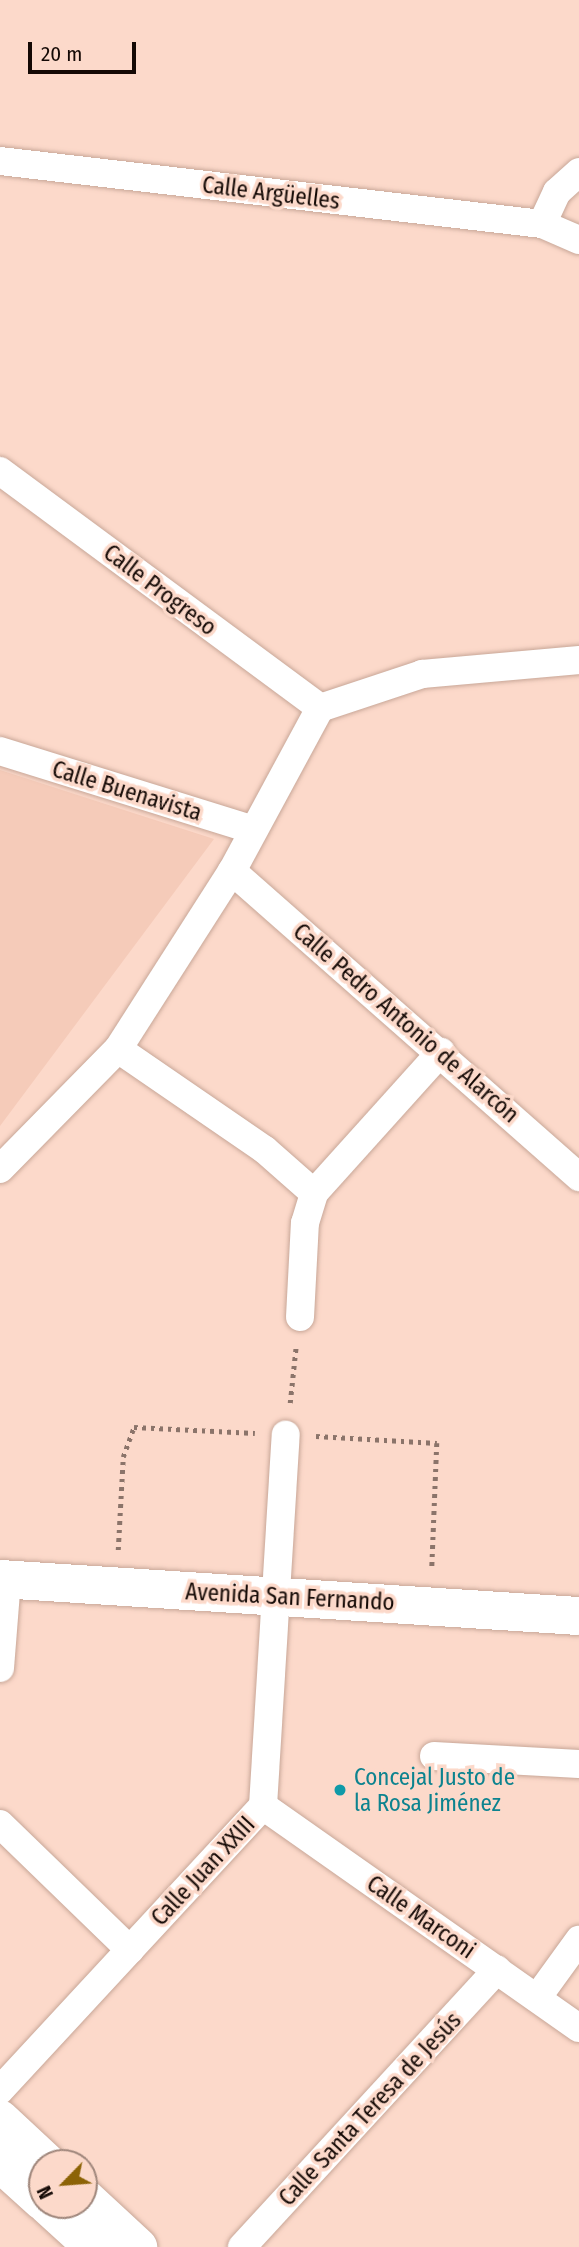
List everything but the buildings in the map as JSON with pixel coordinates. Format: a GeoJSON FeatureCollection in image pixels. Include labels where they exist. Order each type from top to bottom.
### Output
{"type":"FeatureCollection","features":[{"type":"Feature","properties":{"kind":"street","name":"Calle Argüelles"},"geometry":{"type":"LineString","coordinates":[[0,161],[542,225],[579,240]]}},
{"type":"Feature","properties":{"kind":"street"},"geometry":{"type":"LineString","coordinates":[[542,225],[556,191],[579,172]]}},
{"type":"Feature","properties":{"kind":"street","name":"Calle Progreso"},"geometry":{"type":"LineString","coordinates":[[0,471],[320,708]]}},
{"type":"Feature","properties":{"kind":"street"},"geometry":{"type":"LineString","coordinates":[[0,1169],[118,1049],[232,872],[320,708],[422,674],[579,660]]}},
{"type":"Feature","properties":{"kind":"street","name":"Calle Buenavista"},"geometry":{"type":"LineString","coordinates":[[0,751],[253,830]]}},
{"type":"Feature","properties":{"kind":"street","name":"Calle Pedro Antonio de Alarcón"},"geometry":{"type":"LineString","coordinates":[[232,872],[441,1052],[579,1177]]}},
{"type":"Feature","properties":{"kind":"street"},"geometry":{"type":"LineString","coordinates":[[118,1049],[265,1150],[314,1193]]}},
{"type":"Feature","properties":{"kind":"street"},"geometry":{"type":"LineString","coordinates":[[300,1317],[305,1223],[314,1193],[441,1052]]}},
{"type":"Feature","properties":{"kind":"street","name":"Calle Juan XXIII"},"geometry":{"type":"LineString","coordinates":[[0,2090],[263,1806],[286,1435]]}},
{"type":"Feature","properties":{"kind":"street"},"geometry":{"type":"LineString","coordinates":[[0,1668],[4,1579]]}},
{"type":"Feature","properties":{"kind":"street","name":"Avenida San Fernando"},"geometry":{"type":"LineString","coordinates":[[4,1579],[579,1616]]}},
{"type":"Feature","properties":{"kind":"street"},"geometry":{"type":"LineString","coordinates":[[434,1756],[579,1764]]}},
{"type":"Feature","properties":{"kind":"street","name":"Calle Marconi"},"geometry":{"type":"LineString","coordinates":[[263,1806],[579,2028]]}},
{"type":"Feature","properties":{"kind":"street"},"geometry":{"type":"LineString","coordinates":[[0,1824],[130,1950]]}},
{"type":"Feature","properties":{"kind":"street"},"geometry":{"type":"LineString","coordinates":[[537,1998],[579,1940]]}},
{"type":"Feature","properties":{"kind":"street","name":"Calle Santa Teresa de Jesús"},"geometry":{"type":"LineString","coordinates":[[243,2247],[496,1970]]}},
{"type":"Feature","properties":{"kind":"street"},"geometry":{"type":"LineString","coordinates":[[0,2119],[32,2149]]}},
{"type":"Feature","properties":{"kind":"street"},"geometry":{"type":"LineString","coordinates":[[1,2167],[28,2189]]}},
{"type":"Feature","properties":{"kind":"street"},"geometry":{"type":"LineString","coordinates":[[98,2210],[138,2247]]}},
{"type":"Feature","properties":{"kind":"street"},"geometry":{"type":"LineString","coordinates":[[62,2219],[93,2247]]}},
{"type":"Feature","properties":{"kind":"path"},"geometry":{"type":"LineString","coordinates":[[286,1435],[300,1317]]}},
{"type":"Feature","properties":{"kind":"path"},"geometry":{"type":"LineString","coordinates":[[116,1586],[123,1457],[134,1427],[436,1443],[430,1605]]}},
{"type":"Feature","properties":{"kind":"shaded area"},"geometry":{"type":"Polygon","coordinates":[[[0,770],[214,839],[0,1126],[0,770]]]}},
{"type":"Feature","properties":{"kind":"place","name":"Concejal Justo de la Rosa Jiménez"},"geometry":{"type":"Point","coordinates":[340,1790]}}]}
